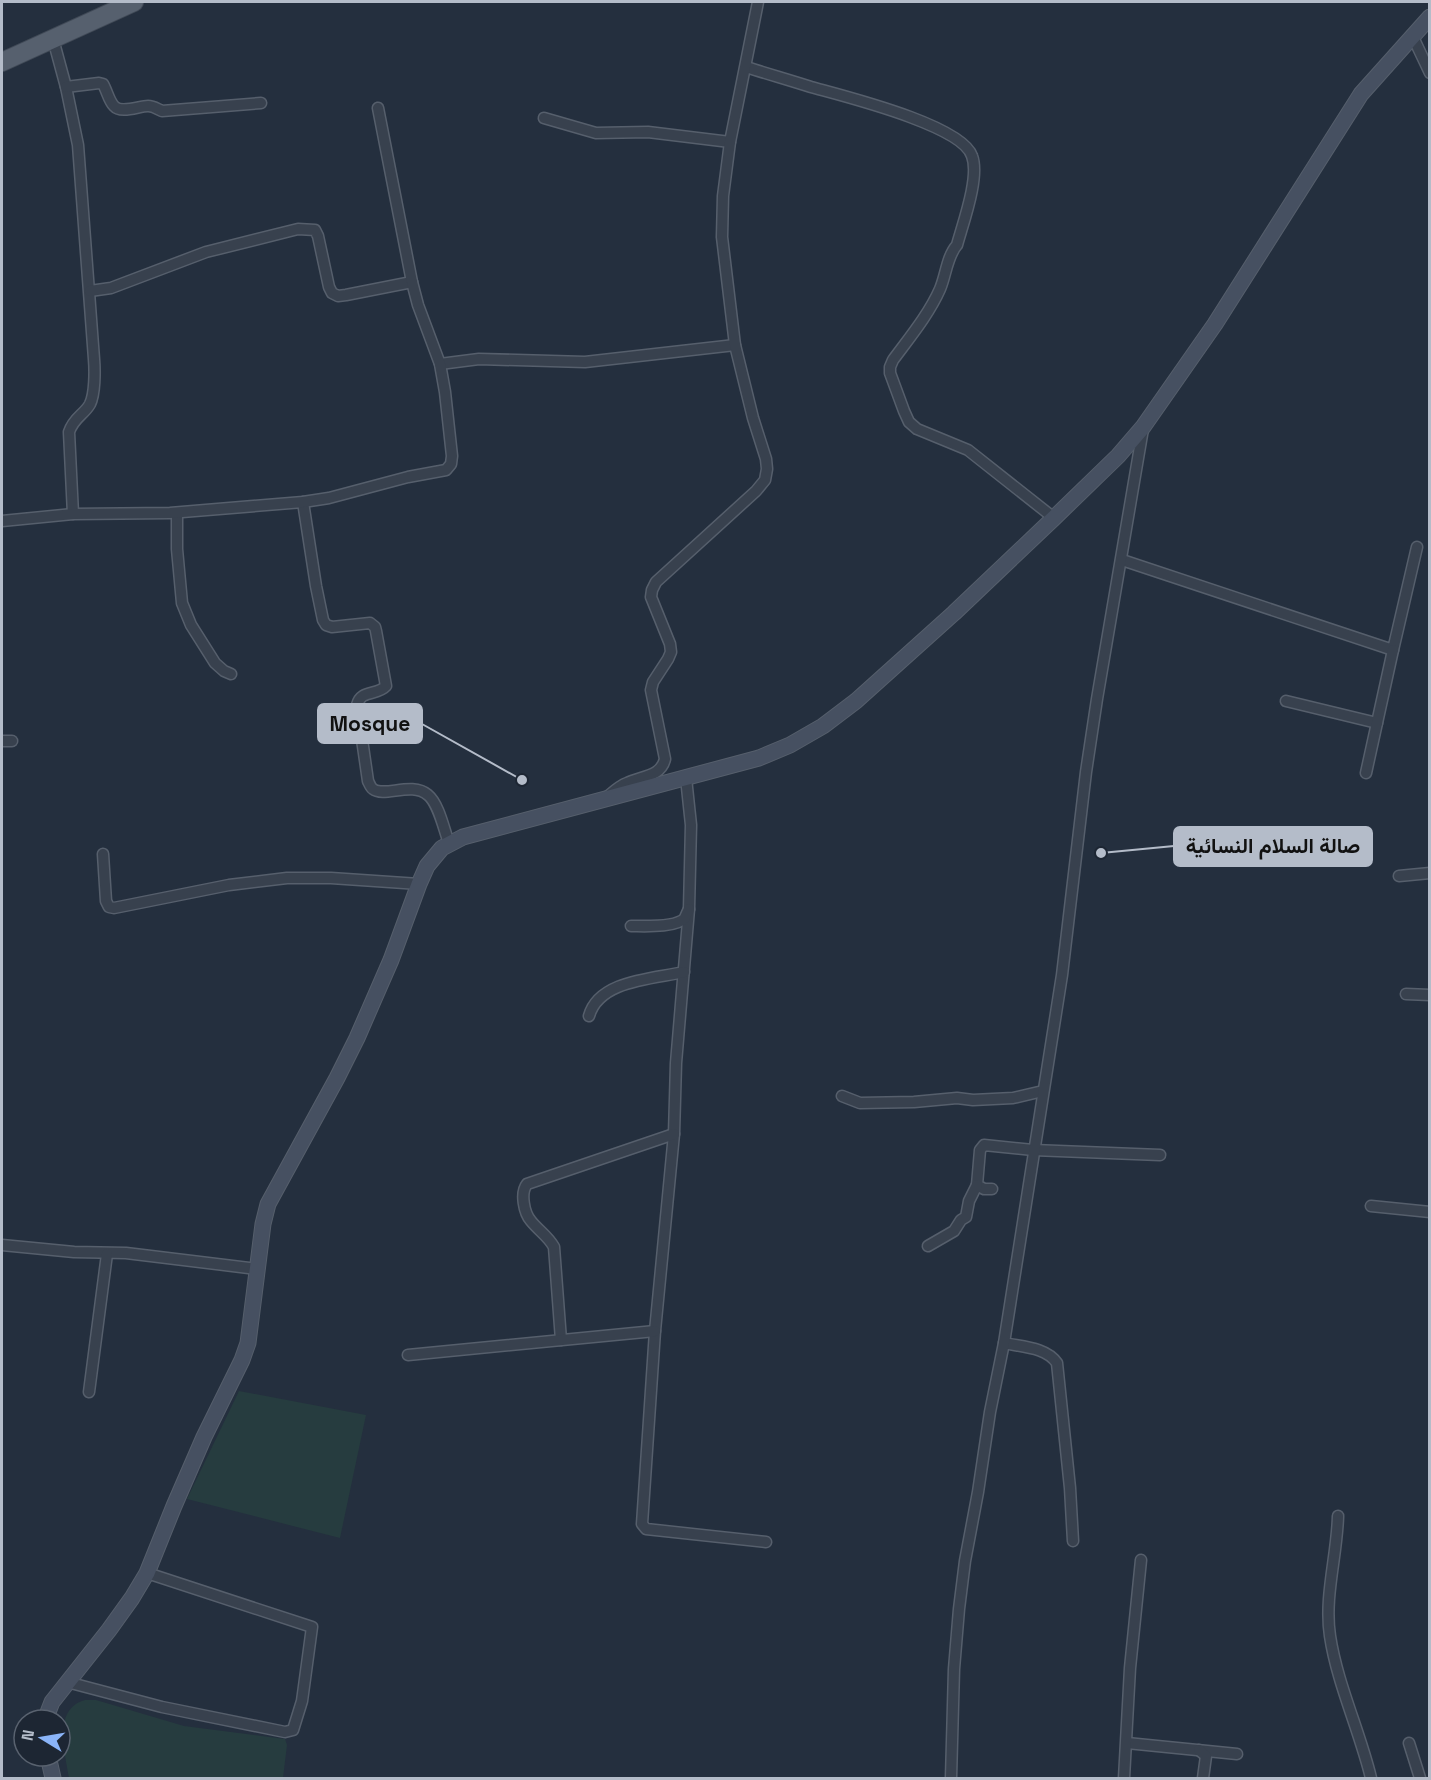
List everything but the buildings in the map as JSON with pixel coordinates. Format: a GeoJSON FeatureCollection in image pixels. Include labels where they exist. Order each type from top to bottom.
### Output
{"type":"FeatureCollection","features":[{"type":"Feature","properties":{"kind":"main road"},"geometry":{"type":"LineString","coordinates":[[2,62],[134,2]]}},
{"type":"Feature","properties":{"kind":"main road"},"geometry":{"type":"LineString","coordinates":[[48,1708],[109,1630],[147,1574],[195,1457],[245,1353],[263,1224],[268,1204],[357,1038],[391,960],[419,884],[432,859],[449,843],[464,837],[686,778],[774,752],[823,726],[856,701],[954,613],[1054,518],[1111,463],[1143,427],[1215,324],[1361,94],[1430,17]]}},
{"type":"Feature","properties":{"kind":"street"},"geometry":{"type":"LineString","coordinates":[[605,799],[626,783],[657,772],[663,767],[665,759],[651,690],[653,682],[671,652],[651,597],[656,582],[756,491],[765,480],[766,459],[735,345],[722,237],[723,196],[730,142],[758,2]]}},
{"type":"Feature","properties":{"kind":"street"},"geometry":{"type":"LineString","coordinates":[[1413,35],[1430,73]]}},
{"type":"Feature","properties":{"kind":"street"},"geometry":{"type":"LineString","coordinates":[[53,39],[78,146],[95,374],[90,405],[72,424],[69,432],[73,514]]}},
{"type":"Feature","properties":{"kind":"street"},"geometry":{"type":"LineString","coordinates":[[746,67],[880,106],[919,121],[951,135],[964,144],[972,154],[975,168],[957,245],[952,250],[940,288],[930,307],[894,360],[890,373],[909,422],[917,429],[968,450],[1054,518]]}},
{"type":"Feature","properties":{"kind":"street"},"geometry":{"type":"LineString","coordinates":[[66,87],[103,84],[112,104],[115,108],[122,110],[147,106],[162,111],[261,103]]}},
{"type":"Feature","properties":{"kind":"street"},"geometry":{"type":"LineString","coordinates":[[2,521],[73,514],[177,513],[303,502],[446,470],[451,465],[452,456],[440,364],[421,316],[412,282],[378,108]]}},
{"type":"Feature","properties":{"kind":"street"},"geometry":{"type":"LineString","coordinates":[[544,118],[596,133],[641,132],[730,142]]}},
{"type":"Feature","properties":{"kind":"street"},"geometry":{"type":"LineString","coordinates":[[90,291],[111,288],[206,252],[308,228],[315,230],[318,236],[332,293],[338,296],[346,295],[412,282]]}},
{"type":"Feature","properties":{"kind":"street"},"geometry":{"type":"LineString","coordinates":[[440,364],[479,359],[585,362],[735,345]]}},
{"type":"Feature","properties":{"kind":"street"},"geometry":{"type":"LineString","coordinates":[[951,1779],[952,1709],[965,1561],[1004,1343],[1062,975],[1091,741],[1143,427]]}},
{"type":"Feature","properties":{"kind":"street"},"geometry":{"type":"LineString","coordinates":[[303,502],[323,620],[332,627],[370,623],[376,631],[386,686],[380,691],[358,698],[357,705],[368,781],[372,789],[378,791],[411,789],[421,790],[429,795],[435,804],[449,843]]}},
{"type":"Feature","properties":{"kind":"street"},"geometry":{"type":"LineString","coordinates":[[177,513],[177,549],[182,603],[191,625],[215,663],[231,674]]}},
{"type":"Feature","properties":{"kind":"street"},"geometry":{"type":"LineString","coordinates":[[1366,773],[1417,547]]}},
{"type":"Feature","properties":{"kind":"street"},"geometry":{"type":"LineString","coordinates":[[1122,560],[1393,650]]}},
{"type":"Feature","properties":{"kind":"street"},"geometry":{"type":"LineString","coordinates":[[1286,702],[1377,723]]}},
{"type":"Feature","properties":{"kind":"street"},"geometry":{"type":"LineString","coordinates":[[686,778],[691,825],[689,909],[676,1063],[674,1134],[655,1331],[643,1527],[766,1542]]}},
{"type":"Feature","properties":{"kind":"street"},"geometry":{"type":"LineString","coordinates":[[103,854],[106,901],[108,907],[114,908],[230,885],[287,878],[331,878],[419,884]]}},
{"type":"Feature","properties":{"kind":"street"},"geometry":{"type":"LineString","coordinates":[[1399,876],[1430,873]]}},
{"type":"Feature","properties":{"kind":"street"},"geometry":{"type":"LineString","coordinates":[[631,926],[678,923],[685,918],[689,909]]}},
{"type":"Feature","properties":{"kind":"street"},"geometry":{"type":"LineString","coordinates":[[589,1016],[596,1001],[621,985],[684,972]]}},
{"type":"Feature","properties":{"kind":"street"},"geometry":{"type":"LineString","coordinates":[[1406,994],[1430,995]]}},
{"type":"Feature","properties":{"kind":"street"},"geometry":{"type":"LineString","coordinates":[[842,1096],[860,1103],[914,1102],[957,1098],[973,1100],[1013,1098],[1043,1091]]}},
{"type":"Feature","properties":{"kind":"street"},"geometry":{"type":"LineString","coordinates":[[561,1340],[554,1247],[527,1215],[523,1196],[525,1187],[527,1184],[674,1134]]}},
{"type":"Feature","properties":{"kind":"street"},"geometry":{"type":"LineString","coordinates":[[928,1246],[954,1231],[961,1220],[966,1217],[969,1201],[977,1185],[980,1150],[984,1145],[1033,1150],[1160,1155]]}},
{"type":"Feature","properties":{"kind":"street"},"geometry":{"type":"LineString","coordinates":[[977,1185],[992,1190]]}},
{"type":"Feature","properties":{"kind":"street"},"geometry":{"type":"LineString","coordinates":[[1371,1206],[1430,1212]]}},
{"type":"Feature","properties":{"kind":"street"},"geometry":{"type":"LineString","coordinates":[[2,1245],[74,1252],[126,1253],[257,1269]]}},
{"type":"Feature","properties":{"kind":"street"},"geometry":{"type":"LineString","coordinates":[[89,1392],[107,1254]]}},
{"type":"Feature","properties":{"kind":"street"},"geometry":{"type":"LineString","coordinates":[[408,1355],[655,1331]]}},
{"type":"Feature","properties":{"kind":"street"},"geometry":{"type":"LineString","coordinates":[[1004,1343],[1045,1352],[1057,1363],[1071,1488],[1073,1541]]}},
{"type":"Feature","properties":{"kind":"street"},"geometry":{"type":"LineString","coordinates":[[1338,1516],[1338,1537],[1332,1570],[1329,1613],[1330,1635],[1371,1779]]}},
{"type":"Feature","properties":{"kind":"street"},"geometry":{"type":"LineString","coordinates":[[1124,1779],[1130,1668],[1141,1560]]}},
{"type":"Feature","properties":{"kind":"street"},"geometry":{"type":"LineString","coordinates":[[67,1682],[162,1707],[285,1732],[293,1730],[302,1701],[312,1626],[147,1574]]}},
{"type":"Feature","properties":{"kind":"street"},"geometry":{"type":"LineString","coordinates":[[1127,1743],[1237,1754]]}},
{"type":"Feature","properties":{"kind":"street"},"geometry":{"type":"LineString","coordinates":[[1409,1743],[1420,1779]]}},
{"type":"Feature","properties":{"kind":"street"},"geometry":{"type":"LineString","coordinates":[[1199,1750],[1206,1756],[1203,1779]]}},
{"type":"Feature","properties":{"kind":"green space"},"geometry":{"type":"Polygon","coordinates":[[[239,1391],[366,1415],[340,1538],[187,1499],[239,1391]]]}},
{"type":"Feature","properties":{"kind":"green space"},"geometry":{"type":"Polygon","coordinates":[[[85,1700],[96,1700],[184,1726],[285,1739],[287,1745],[283,1778],[69,1778],[67,1768],[72,1768],[72,1708],[85,1700]]]}},
{"type":"Feature","properties":{"kind":"place","name":"Mosque"},"geometry":{"type":"Point","coordinates":[522,780]}},
{"type":"Feature","properties":{"kind":"place","name":"صالة السلام النسائية"},"geometry":{"type":"Point","coordinates":[1101,853]}}]}
